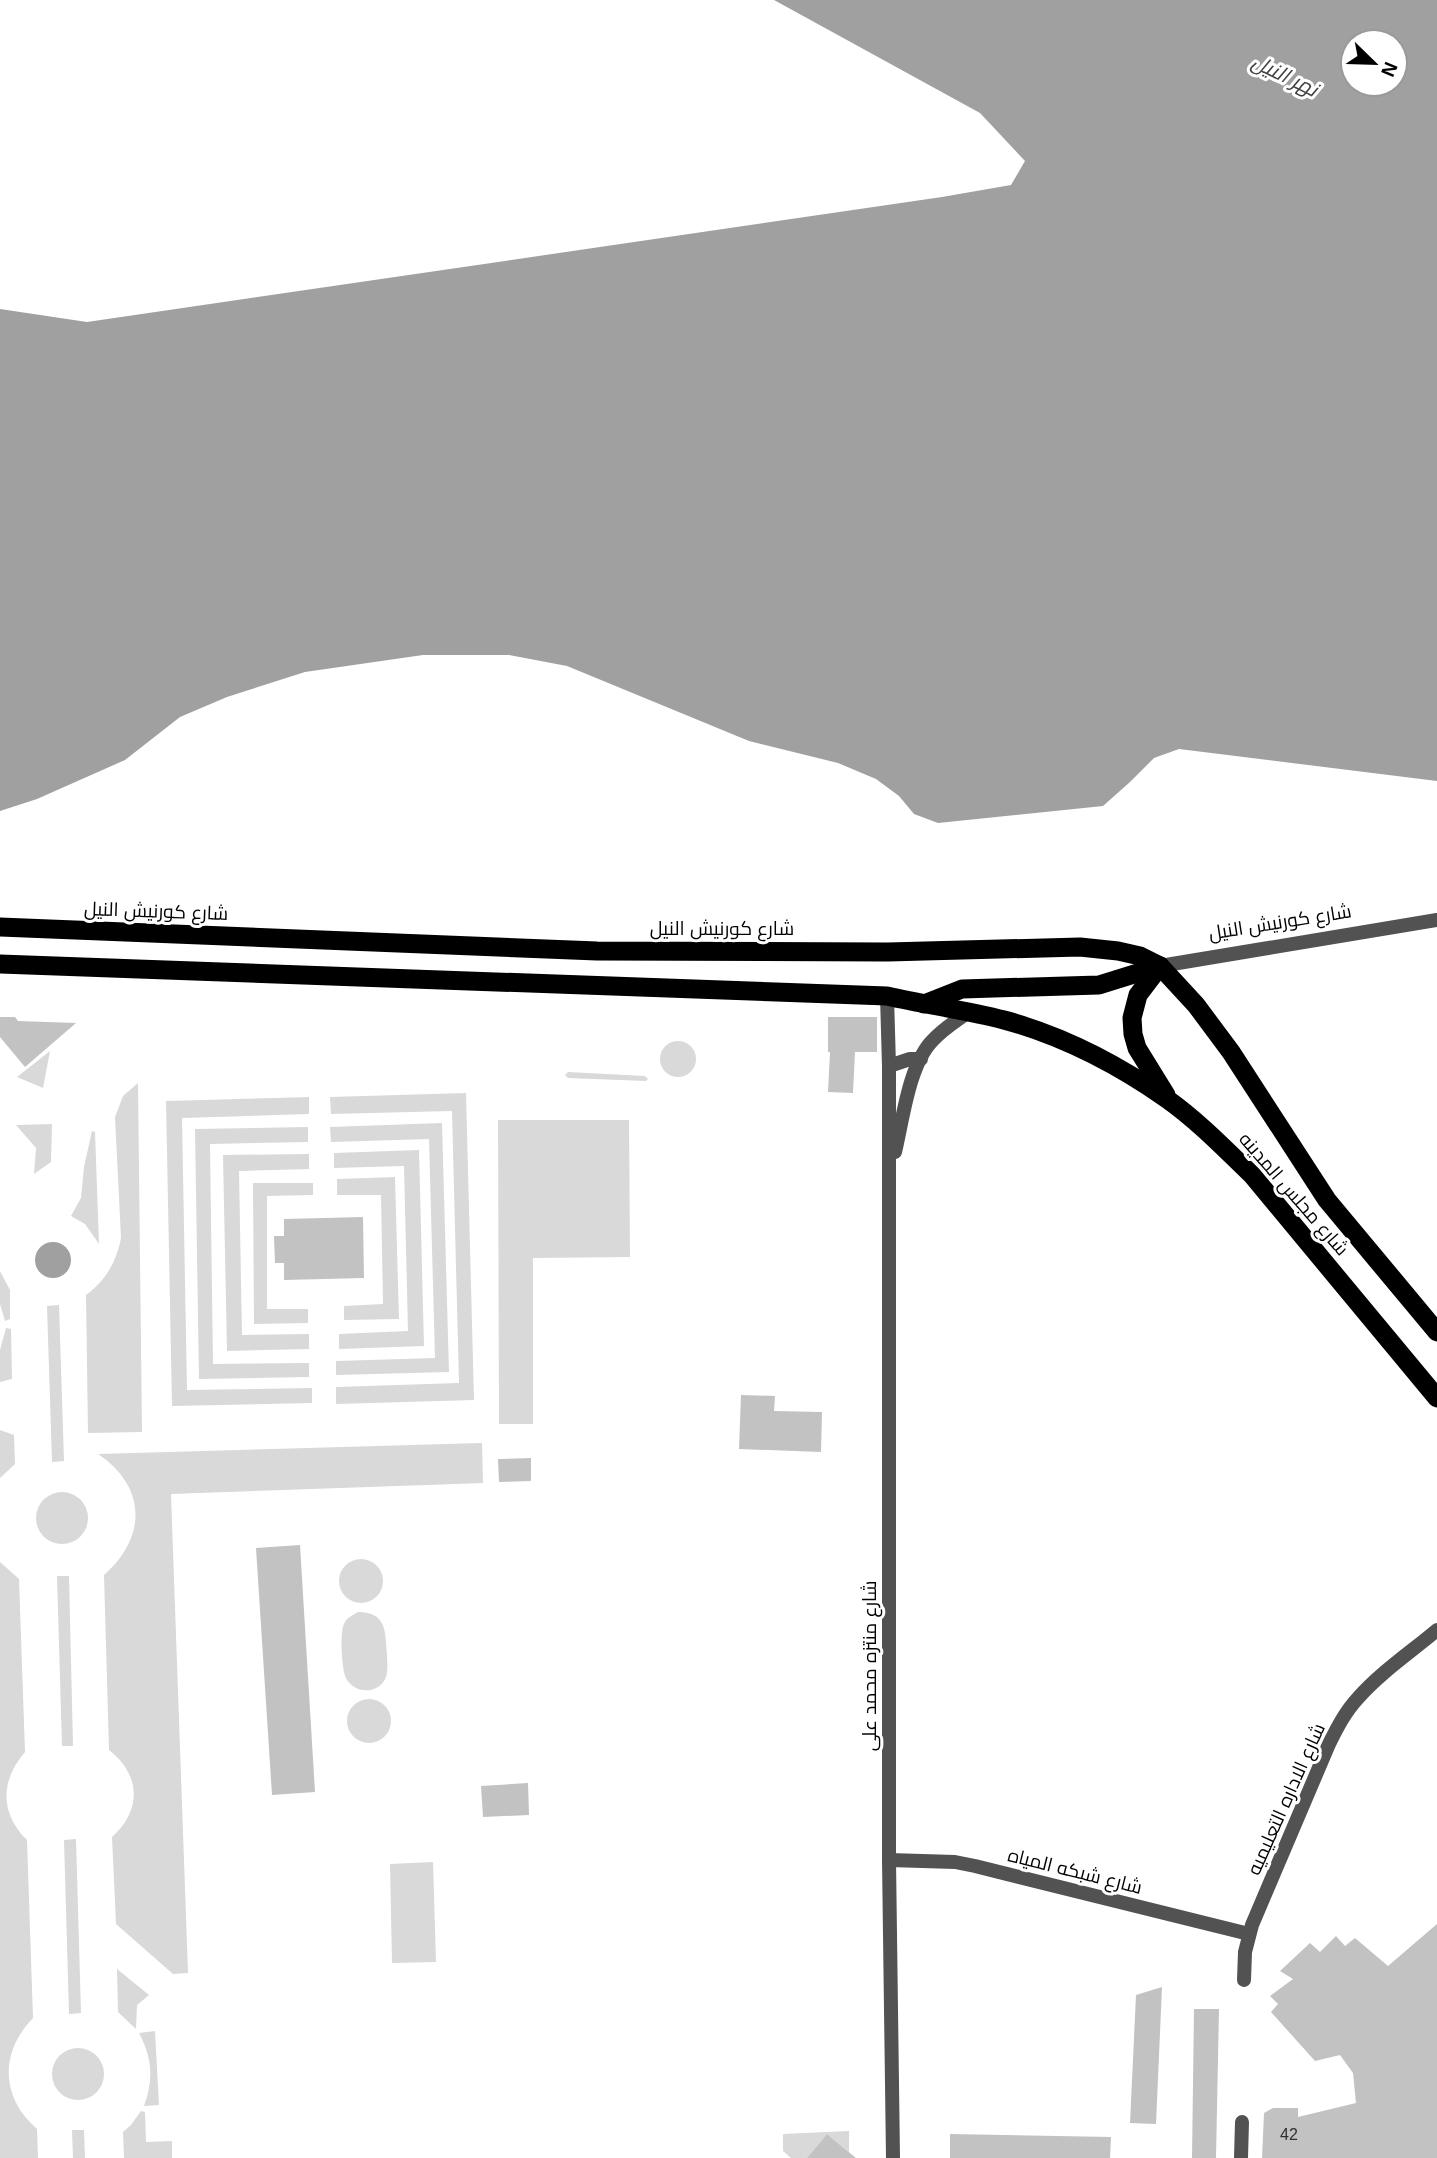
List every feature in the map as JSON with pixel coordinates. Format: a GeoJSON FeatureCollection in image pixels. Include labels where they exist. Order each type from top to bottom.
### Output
{"type":"FeatureCollection","features":[{"type":"Feature","properties":{"kind":"highway","name":"شارع كورنيش النيل"},"geometry":{"type":"LineString","coordinates":[[0,927],[597,951],[888,952],[1080,947],[1140,956],[1160,966]]}},
{"type":"Feature","properties":{"kind":"highway"},"geometry":{"type":"LineString","coordinates":[[0,964],[887,996]]}},
{"type":"Feature","properties":{"kind":"highway"},"geometry":{"type":"LineString","coordinates":[[924,1004],[962,989],[1099,985],[1160,966]]}},
{"type":"Feature","properties":{"kind":"highway"},"geometry":{"type":"LineString","coordinates":[[1160,966],[1138,995],[1132,1018],[1133,1034],[1137,1048],[1169,1101]]}},
{"type":"Feature","properties":{"kind":"highway","name":"شارع مجلس المدينه"},"geometry":{"type":"LineString","coordinates":[[1160,966],[1196,1005],[1224,1043],[1326,1200],[1437,1332]]}},
{"type":"Feature","properties":{"kind":"highway","name":"شارع مجلس المدينه"},"geometry":{"type":"LineString","coordinates":[[887,996],[1003,1020],[1066,1041],[1109,1062],[1169,1101],[1252,1175],[1437,1398]]}},
{"type":"Feature","properties":{"kind":"street","name":"شارع كورنيش النيل"},"geometry":{"type":"LineString","coordinates":[[1160,966],[1437,920]]}},
{"type":"Feature","properties":{"kind":"street","name":"شارع منتزه محمد على"},"geometry":{"type":"LineString","coordinates":[[887,996],[889,1860],[893,2158]]}},
{"type":"Feature","properties":{"kind":"street","name":"شارع منتزه محمد على"},"geometry":{"type":"LineString","coordinates":[[889,1174],[907,1099],[921,1059],[933,1040],[967,1013]]}},
{"type":"Feature","properties":{"kind":"street"},"geometry":{"type":"LineString","coordinates":[[889,1066],[899,1061],[921,1059]]}},
{"type":"Feature","properties":{"kind":"street","name":"شارع الاداره التعليميه"},"geometry":{"type":"LineString","coordinates":[[1244,1980],[1249,1934],[1329,1744],[1342,1720],[1356,1699],[1437,1630]]}},
{"type":"Feature","properties":{"kind":"street","name":"شارع شبكه المياه"},"geometry":{"type":"LineString","coordinates":[[889,1860],[955,1862],[975,1866],[1249,1934]]}},
{"type":"Feature","properties":{"kind":"street"},"geometry":{"type":"LineString","coordinates":[[1241,2158],[1242,2122]]}},
{"type":"Feature","properties":{"kind":"shaded area"},"geometry":{"type":"Polygon","coordinates":[[[678,1041],[691,1046],[696,1059],[691,1072],[678,1077],[665,1072],[660,1059],[665,1046],[678,1041]]]}},
{"type":"Feature","properties":{"kind":"shaded area"},"geometry":{"type":"Polygon","coordinates":[[[50,1051],[43,1088],[17,1077],[50,1051]]]}},
{"type":"Feature","properties":{"kind":"shaded area"},"geometry":{"type":"Polygon","coordinates":[[[568,1072],[645,1076],[648,1079],[568,1078],[565,1075],[568,1072]]]}},
{"type":"Feature","properties":{"kind":"shaded area"},"geometry":{"type":"Polygon","coordinates":[[[138,1083],[142,1432],[88,1433],[86,1295],[105,1277],[119,1247],[121,1238],[115,1117],[123,1096],[138,1083]]]}},
{"type":"Feature","properties":{"kind":"shaded area"},"geometry":{"type":"Polygon","coordinates":[[[466,1093],[474,1400],[336,1404],[336,1387],[459,1383],[452,1111],[331,1114],[330,1097],[466,1093]]]}},
{"type":"Feature","properties":{"kind":"shaded area"},"geometry":{"type":"Polygon","coordinates":[[[309,1097],[309,1114],[182,1118],[187,1390],[312,1388],[312,1403],[172,1406],[166,1101],[309,1097]]]}},
{"type":"Feature","properties":{"kind":"shaded area"},"geometry":{"type":"Polygon","coordinates":[[[498,1120],[629,1120],[630,1257],[533,1258],[533,1424],[499,1424],[498,1120]]]}},
{"type":"Feature","properties":{"kind":"shaded area"},"geometry":{"type":"Polygon","coordinates":[[[442,1123],[449,1372],[336,1375],[336,1361],[435,1358],[429,1139],[331,1142],[330,1127],[442,1123]]]}},
{"type":"Feature","properties":{"kind":"shaded area"},"geometry":{"type":"Polygon","coordinates":[[[52,1124],[51,1162],[34,1174],[36,1148],[16,1125],[52,1124]]]}},
{"type":"Feature","properties":{"kind":"shaded area"},"geometry":{"type":"Polygon","coordinates":[[[308,1127],[308,1142],[210,1144],[213,1364],[309,1363],[309,1377],[199,1379],[195,1129],[308,1127]]]}},
{"type":"Feature","properties":{"kind":"shaded area"},"geometry":{"type":"Polygon","coordinates":[[[92,1131],[95,1132],[99,1244],[85,1224],[71,1216],[81,1198],[92,1131]]]}},
{"type":"Feature","properties":{"kind":"shaded area"},"geometry":{"type":"Polygon","coordinates":[[[419,1150],[424,1346],[339,1349],[339,1334],[408,1331],[404,1166],[334,1168],[334,1153],[419,1150]]]}},
{"type":"Feature","properties":{"kind":"shaded area"},"geometry":{"type":"Polygon","coordinates":[[[309,1154],[309,1169],[239,1171],[242,1335],[309,1334],[309,1349],[227,1351],[223,1155],[309,1154]]]}},
{"type":"Feature","properties":{"kind":"shaded area"},"geometry":{"type":"Polygon","coordinates":[[[395,1177],[399,1319],[344,1320],[344,1306],[383,1304],[381,1195],[337,1195],[337,1179],[395,1177]]]}},
{"type":"Feature","properties":{"kind":"shaded area"},"geometry":{"type":"Polygon","coordinates":[[[253,1183],[313,1183],[313,1195],[267,1196],[267,1309],[308,1309],[308,1323],[254,1324],[253,1183]]]}},
{"type":"Feature","properties":{"kind":"shaded area"},"geometry":{"type":"Polygon","coordinates":[[[0,1271],[10,1290],[10,1319],[5,1321],[0,1304],[0,1271]]]}},
{"type":"Feature","properties":{"kind":"shaded area"},"geometry":{"type":"Polygon","coordinates":[[[59,1305],[64,1461],[52,1462],[47,1306],[59,1305]]]}},
{"type":"Feature","properties":{"kind":"shaded area"},"geometry":{"type":"Polygon","coordinates":[[[6,1328],[11,1329],[12,1379],[0,1382],[0,1350],[6,1328]]]}},
{"type":"Feature","properties":{"kind":"shaded area"},"geometry":{"type":"Polygon","coordinates":[[[0,1430],[14,1435],[15,1464],[0,1478],[0,1430]]]}},
{"type":"Feature","properties":{"kind":"shaded area"},"geometry":{"type":"Polygon","coordinates":[[[482,1443],[483,1483],[171,1494],[188,1973],[173,1974],[116,1924],[112,1837],[129,1816],[134,1793],[127,1770],[109,1750],[104,1575],[128,1545],[136,1513],[126,1481],[98,1454],[482,1443]]]}},
{"type":"Feature","properties":{"kind":"shaded area"},"geometry":{"type":"Polygon","coordinates":[[[62,1492],[72,1494],[80,1500],[86,1508],[86,1528],[80,1536],[72,1542],[62,1544],[52,1542],[44,1536],[38,1528],[36,1518],[38,1508],[44,1500],[52,1494],[62,1492]]]}},
{"type":"Feature","properties":{"kind":"shaded area"},"geometry":{"type":"Polygon","coordinates":[[[361,1559],[376,1566],[383,1581],[376,1596],[361,1603],[346,1596],[339,1581],[346,1566],[361,1559]]]}},
{"type":"Feature","properties":{"kind":"shaded area"},"geometry":{"type":"Polygon","coordinates":[[[0,1562],[19,1579],[25,1752],[11,1774],[6,1797],[12,1819],[27,1840],[33,2018],[15,2045],[9,2074],[16,2103],[37,2129],[38,2158],[0,2158],[0,1562]]]}},
{"type":"Feature","properties":{"kind":"shaded area"},"geometry":{"type":"Polygon","coordinates":[[[57,1576],[69,1576],[73,1746],[62,1746],[57,1576]]]}},
{"type":"Feature","properties":{"kind":"shaded area"},"geometry":{"type":"Polygon","coordinates":[[[358,1612],[374,1615],[379,1619],[386,1638],[386,1678],[375,1689],[357,1689],[345,1676],[343,1626],[358,1612]]]}},
{"type":"Feature","properties":{"kind":"shaded area"},"geometry":{"type":"Polygon","coordinates":[[[369,1699],[384,1706],[391,1721],[384,1736],[369,1743],[354,1736],[347,1721],[354,1706],[369,1699]]]}},
{"type":"Feature","properties":{"kind":"shaded area"},"geometry":{"type":"Polygon","coordinates":[[[76,1839],[81,2013],[69,2014],[64,1840],[76,1839]]]}},
{"type":"Feature","properties":{"kind":"shaded area"},"geometry":{"type":"Polygon","coordinates":[[[433,1862],[436,1962],[392,1963],[390,1864],[433,1862]]]}},
{"type":"Feature","properties":{"kind":"shaded area"},"geometry":{"type":"Polygon","coordinates":[[[117,1969],[149,1995],[137,2005],[136,2029],[118,2012],[117,1969]]]}},
{"type":"Feature","properties":{"kind":"shaded area"},"geometry":{"type":"Polygon","coordinates":[[[155,2031],[159,2105],[144,2106],[150,2069],[147,2051],[139,2033],[155,2031]]]}},
{"type":"Feature","properties":{"kind":"shaded area"},"geometry":{"type":"Polygon","coordinates":[[[78,2048],[88,2050],[96,2056],[102,2064],[102,2084],[96,2092],[88,2098],[78,2100],[68,2098],[60,2092],[54,2084],[52,2074],[54,2064],[60,2056],[68,2050],[78,2048]]]}},
{"type":"Feature","properties":{"kind":"shaded area"},"geometry":{"type":"Polygon","coordinates":[[[141,2111],[145,2112],[146,2142],[172,2141],[172,2158],[124,2158],[123,2132],[141,2111]]]}},
{"type":"Feature","properties":{"kind":"shaded area"},"geometry":{"type":"Polygon","coordinates":[[[72,2130],[84,2130],[85,2158],[73,2158],[72,2130]]]}},
{"type":"Feature","properties":{"kind":"shaded area"},"geometry":{"type":"Polygon","coordinates":[[[849,2131],[849,2152],[827,2134],[807,2158],[791,2158],[783,2151],[783,2134],[849,2131]]]}},
{"type":"Feature","properties":{"kind":"water","name":"نهر النيل"},"geometry":{"type":"Polygon","coordinates":[[[774,0],[1437,0],[1437,781],[1179,749],[1154,758],[1103,806],[938,823],[914,814],[899,796],[876,779],[838,763],[749,741],[567,666],[509,655],[423,655],[305,672],[227,697],[180,717],[125,760],[37,799],[0,811],[0,309],[87,322],[942,197],[1011,185],[1025,161],[980,113],[774,0]]]}},
{"type":"Feature","properties":{"kind":"water"},"geometry":{"type":"Polygon","coordinates":[[[53,1242],[66,1247],[71,1260],[66,1273],[53,1278],[40,1273],[35,1260],[40,1247],[53,1242]]]}},
{"type":"Feature","properties":{"kind":"building"},"geometry":{"type":"Polygon","coordinates":[[[0,1017],[15,1017],[18,1021],[76,1023],[25,1067],[0,1037],[0,1017]]]}},
{"type":"Feature","properties":{"kind":"building"},"geometry":{"type":"Polygon","coordinates":[[[828,1017],[877,1017],[877,1052],[855,1052],[853,1093],[828,1092],[828,1017]]]}},
{"type":"Feature","properties":{"kind":"building"},"geometry":{"type":"Polygon","coordinates":[[[363,1217],[364,1278],[284,1280],[284,1263],[275,1263],[274,1236],[284,1236],[284,1219],[363,1217]]]}},
{"type":"Feature","properties":{"kind":"building"},"geometry":{"type":"Polygon","coordinates":[[[741,1395],[775,1396],[774,1411],[822,1412],[821,1452],[739,1449],[741,1395]]]}},
{"type":"Feature","properties":{"kind":"building"},"geometry":{"type":"Polygon","coordinates":[[[531,1458],[531,1481],[499,1482],[498,1459],[531,1458]]]}},
{"type":"Feature","properties":{"kind":"building"},"geometry":{"type":"Polygon","coordinates":[[[300,1545],[315,1792],[272,1795],[256,1548],[300,1545]]]}},
{"type":"Feature","properties":{"kind":"building"},"geometry":{"type":"Polygon","coordinates":[[[528,1783],[529,1815],[483,1817],[481,1786],[528,1783]]]}},
{"type":"Feature","properties":{"kind":"building"},"geometry":{"type":"Polygon","coordinates":[[[1437,1924],[1437,2158],[1262,2158],[1264,2113],[1273,2108],[1298,2108],[1298,2117],[1356,2103],[1353,2073],[1340,2055],[1315,2061],[1271,2012],[1278,2004],[1270,1996],[1293,1979],[1280,1971],[1310,1943],[1320,1952],[1336,1936],[1345,1946],[1355,1938],[1388,1966],[1437,1924]]]}},
{"type":"Feature","properties":{"kind":"building"},"geometry":{"type":"Polygon","coordinates":[[[1162,1987],[1156,2124],[1130,2123],[1136,1995],[1162,1987]]]}},
{"type":"Feature","properties":{"kind":"building"},"geometry":{"type":"Polygon","coordinates":[[[1194,2009],[1219,2009],[1216,2158],[1192,2158],[1194,2009]]]}},
{"type":"Feature","properties":{"kind":"building"},"geometry":{"type":"Polygon","coordinates":[[[827,2134],[856,2158],[807,2158],[827,2134]]]}},
{"type":"Feature","properties":{"kind":"building"},"geometry":{"type":"Polygon","coordinates":[[[950,2134],[1111,2137],[1110,2158],[950,2158],[950,2134]]]}}]}
